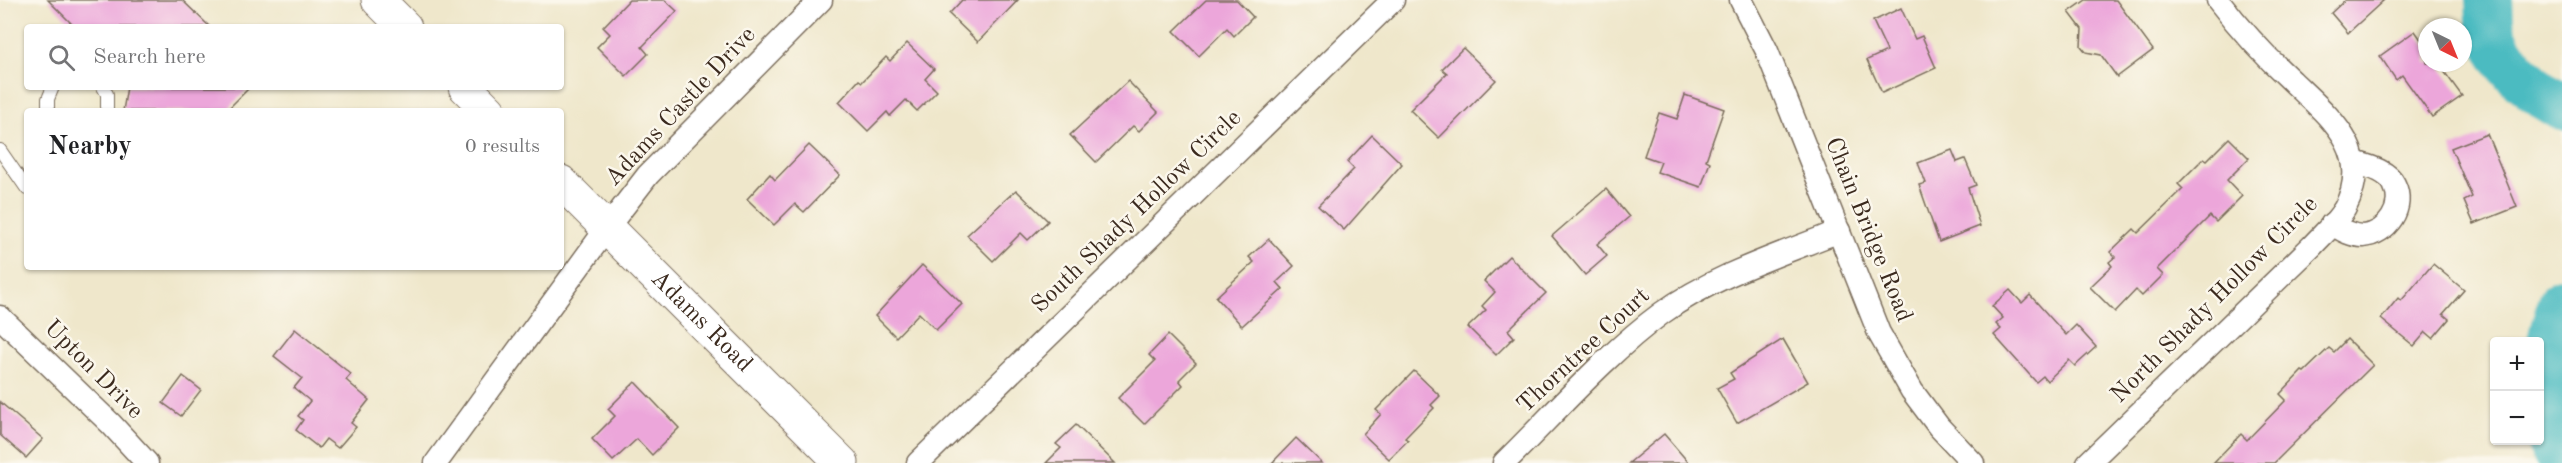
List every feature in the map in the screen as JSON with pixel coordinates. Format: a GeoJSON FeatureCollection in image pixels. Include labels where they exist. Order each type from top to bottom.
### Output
{"type":"FeatureCollection","features":[{"type":"Feature","properties":{"kind":"street"},"geometry":{"type":"LineString","coordinates":[[378,0],[402,24]]}},
{"type":"Feature","properties":{"kind":"street","name":"Adams Castle Drive"},"geometry":{"type":"LineString","coordinates":[[436,463],[607,228],[648,176],[821,0]]}},
{"type":"Feature","properties":{"kind":"street","name":"South Shady Hollow Circle"},"geometry":{"type":"LineString","coordinates":[[918,463],[1393,0]]}},
{"type":"Feature","properties":{"kind":"street","name":"Chain Bridge Road"},"geometry":{"type":"LineString","coordinates":[[1741,0],[1767,51],[1879,333],[1894,362],[1939,427],[1973,463]]}},
{"type":"Feature","properties":{"kind":"street"},"geometry":{"type":"LineString","coordinates":[[2218,0],[2271,62],[2334,122],[2350,146],[2354,162],[2384,174],[2394,184],[2398,201],[2395,215],[2376,233],[2362,236],[2348,233],[2332,224]]}},
{"type":"Feature","properties":{"kind":"street"},"geometry":{"type":"LineString","coordinates":[[468,90],[486,108]]}},
{"type":"Feature","properties":{"kind":"street","name":"North Shady Hollow Circle"},"geometry":{"type":"LineString","coordinates":[[2088,463],[2332,224],[2345,207],[2353,183],[2354,162]]}},
{"type":"Feature","properties":{"kind":"street","name":"Adams Road"},"geometry":{"type":"LineString","coordinates":[[564,185],[842,463]]}},
{"type":"Feature","properties":{"kind":"street","name":"Thorntree Court"},"geometry":{"type":"LineString","coordinates":[[1504,463],[1628,341],[1663,312],[1711,283],[1839,231]]}},
{"type":"Feature","properties":{"kind":"street","name":"Upton Drive"},"geometry":{"type":"LineString","coordinates":[[0,317],[111,424],[147,463]]}},
{"type":"Feature","properties":{"kind":"lane"},"geometry":{"type":"LineString","coordinates":[[48,108],[48,99],[52,90]]}},
{"type":"Feature","properties":{"kind":"lane"},"geometry":{"type":"LineString","coordinates":[[105,90],[107,108]]}},
{"type":"Feature","properties":{"kind":"lane"},"geometry":{"type":"LineString","coordinates":[[0,150],[24,185]]}},
{"type":"Feature","properties":{"kind":"building"},"geometry":{"type":"Polygon","coordinates":[[[48,0],[182,0],[207,24],[72,24],[48,0]]]}},
{"type":"Feature","properties":{"kind":"building"},"geometry":{"type":"Polygon","coordinates":[[[629,0],[665,0],[677,11],[642,47],[648,54],[626,76],[597,47],[610,34],[603,27],[629,0]]]}},
{"type":"Feature","properties":{"kind":"building"},"geometry":{"type":"Polygon","coordinates":[[[962,0],[1018,0],[978,42],[949,14],[962,0]]]}},
{"type":"Feature","properties":{"kind":"building"},"geometry":{"type":"Polygon","coordinates":[[[1206,0],[1237,0],[1253,17],[1234,36],[1227,28],[1199,56],[1174,31],[1206,0]]]}},
{"type":"Feature","properties":{"kind":"building"},"geometry":{"type":"Polygon","coordinates":[[[2086,0],[2116,0],[2153,50],[2117,77],[2101,55],[2086,52],[2081,46],[2082,29],[2069,12],[2086,0]]]}},
{"type":"Feature","properties":{"kind":"building"},"geometry":{"type":"Polygon","coordinates":[[[2345,0],[2384,0],[2348,33],[2331,13],[2345,0]]]}},
{"type":"Feature","properties":{"kind":"building"},"geometry":{"type":"Polygon","coordinates":[[[1901,8],[1915,39],[1922,36],[1936,68],[1882,93],[1867,60],[1887,51],[1873,21],[1901,8]]]}},
{"type":"Feature","properties":{"kind":"building"},"geometry":{"type":"Polygon","coordinates":[[[2415,31],[2418,35],[2418,72],[2445,72],[2462,96],[2432,117],[2402,75],[2396,80],[2380,56],[2415,31]]]}},
{"type":"Feature","properties":{"kind":"building"},"geometry":{"type":"Polygon","coordinates":[[[907,43],[934,69],[925,79],[937,91],[917,111],[906,100],[890,116],[887,112],[868,131],[839,102],[859,80],[862,82],[886,57],[890,61],[907,43]]]}},
{"type":"Feature","properties":{"kind":"building"},"geometry":{"type":"Polygon","coordinates":[[[1463,48],[1496,80],[1439,138],[1410,110],[1447,73],[1442,69],[1463,48]]]}},
{"type":"Feature","properties":{"kind":"building"},"geometry":{"type":"Polygon","coordinates":[[[1128,81],[1158,112],[1139,131],[1133,126],[1096,162],[1070,135],[1128,81]]]}},
{"type":"Feature","properties":{"kind":"building"},"geometry":{"type":"Polygon","coordinates":[[[126,90],[247,90],[229,108],[124,108],[126,90]]]}},
{"type":"Feature","properties":{"kind":"building"},"geometry":{"type":"Polygon","coordinates":[[[1685,95],[1724,109],[1706,160],[1710,162],[1701,187],[1657,172],[1661,162],[1644,156],[1659,113],[1677,119],[1685,95]]]}},
{"type":"Feature","properties":{"kind":"building"},"geometry":{"type":"Polygon","coordinates":[[[2487,134],[2517,207],[2474,224],[2464,201],[2472,197],[2451,148],[2487,134]]]}},
{"type":"Feature","properties":{"kind":"building"},"geometry":{"type":"Polygon","coordinates":[[[1372,135],[1402,164],[1344,230],[1318,206],[1354,169],[1347,162],[1372,135]]]}},
{"type":"Feature","properties":{"kind":"building"},"geometry":{"type":"Polygon","coordinates":[[[2229,138],[2249,158],[2227,180],[2242,196],[2216,222],[2210,216],[2157,269],[2163,275],[2142,296],[2136,290],[2115,312],[2090,287],[2112,266],[2109,262],[2115,257],[2110,252],[2134,229],[2138,233],[2183,189],[2178,184],[2204,158],[2207,160],[2229,138]]]}},
{"type":"Feature","properties":{"kind":"building"},"geometry":{"type":"Polygon","coordinates":[[[809,145],[840,175],[804,212],[795,204],[774,225],[747,199],[770,174],[775,180],[809,145]]]}},
{"type":"Feature","properties":{"kind":"building"},"geometry":{"type":"Polygon","coordinates":[[[1952,150],[1957,162],[1965,159],[1976,185],[1968,188],[1980,226],[1939,242],[1919,185],[1926,183],[1918,163],[1952,150]]]}},
{"type":"Feature","properties":{"kind":"building"},"geometry":{"type":"Polygon","coordinates":[[[1606,189],[1629,217],[1597,244],[1607,256],[1585,275],[1552,236],[1606,189]]]}},
{"type":"Feature","properties":{"kind":"building"},"geometry":{"type":"Polygon","coordinates":[[[1016,190],[1048,221],[1028,240],[1021,233],[993,261],[967,235],[1016,190]]]}},
{"type":"Feature","properties":{"kind":"building"},"geometry":{"type":"Polygon","coordinates":[[[1269,239],[1294,266],[1277,282],[1283,289],[1242,326],[1216,297],[1254,262],[1249,257],[1269,239]]]}},
{"type":"Feature","properties":{"kind":"building"},"geometry":{"type":"Polygon","coordinates":[[[1509,256],[1546,293],[1508,330],[1514,337],[1496,355],[1468,327],[1486,310],[1482,306],[1495,292],[1484,281],[1509,256]]]}},
{"type":"Feature","properties":{"kind":"building"},"geometry":{"type":"Polygon","coordinates":[[[2433,264],[2464,290],[2443,314],[2449,319],[2433,338],[2426,332],[2414,346],[2381,319],[2398,298],[2401,301],[2433,264]]]}},
{"type":"Feature","properties":{"kind":"building"},"geometry":{"type":"Polygon","coordinates":[[[922,265],[962,304],[936,330],[919,313],[896,337],[875,316],[922,265]]]}},
{"type":"Feature","properties":{"kind":"building"},"geometry":{"type":"Polygon","coordinates":[[[2010,290],[2022,303],[2030,295],[2066,335],[2076,325],[2096,347],[2075,366],[2069,360],[2047,381],[2043,376],[2036,382],[1994,335],[2001,329],[1996,324],[2003,318],[1992,306],[2010,290]]]}},
{"type":"Feature","properties":{"kind":"building"},"geometry":{"type":"Polygon","coordinates":[[[295,329],[351,374],[346,380],[369,400],[351,423],[356,427],[338,448],[326,439],[319,448],[296,430],[303,420],[298,416],[310,401],[294,388],[302,378],[274,356],[295,329]]]}},
{"type":"Feature","properties":{"kind":"building"},"geometry":{"type":"Polygon","coordinates":[[[1168,335],[1196,363],[1179,380],[1183,385],[1144,424],[1118,398],[1155,361],[1149,355],[1168,335]]]}},
{"type":"Feature","properties":{"kind":"building"},"geometry":{"type":"Polygon","coordinates":[[[1783,339],[1808,382],[1737,423],[1717,388],[1734,379],[1730,373],[1783,339]]]}},
{"type":"Feature","properties":{"kind":"building"},"geometry":{"type":"Polygon","coordinates":[[[2347,339],[2373,365],[2274,463],[2213,463],[2241,434],[2247,440],[2286,400],[2280,394],[2302,371],[2304,372],[2329,348],[2334,352],[2347,339]]]}},
{"type":"Feature","properties":{"kind":"building"},"geometry":{"type":"Polygon","coordinates":[[[1414,371],[1440,396],[1431,405],[1434,408],[1405,438],[1408,440],[1389,459],[1363,434],[1381,414],[1376,410],[1414,371]]]}},
{"type":"Feature","properties":{"kind":"building"},"geometry":{"type":"Polygon","coordinates":[[[183,376],[201,390],[181,416],[163,403],[183,376]]]}},
{"type":"Feature","properties":{"kind":"building"},"geometry":{"type":"Polygon","coordinates":[[[635,382],[679,428],[652,455],[637,439],[613,461],[592,439],[615,416],[608,409],[635,382]]]}},
{"type":"Feature","properties":{"kind":"building"},"geometry":{"type":"Polygon","coordinates":[[[0,402],[43,439],[26,458],[0,435],[0,402]]]}},
{"type":"Feature","properties":{"kind":"building"},"geometry":{"type":"Polygon","coordinates":[[[1076,425],[1115,463],[1046,463],[1061,448],[1056,444],[1076,425]]]}},
{"type":"Feature","properties":{"kind":"building"},"geometry":{"type":"Polygon","coordinates":[[[1664,434],[1689,463],[1629,463],[1664,434]]]}},
{"type":"Feature","properties":{"kind":"building"},"geometry":{"type":"Polygon","coordinates":[[[1296,438],[1322,463],[1272,463],[1296,438]]]}},
{"type":"Feature","properties":{"kind":"waterway"},"geometry":{"type":"LineString","coordinates":[[2489,0],[2492,33],[2503,56],[2530,85],[2562,107]]}},
{"type":"Feature","properties":{"kind":"waterway"},"geometry":{"type":"LineString","coordinates":[[2562,303],[2548,360],[2544,406],[2546,428],[2552,445],[2562,458]]}}]}
